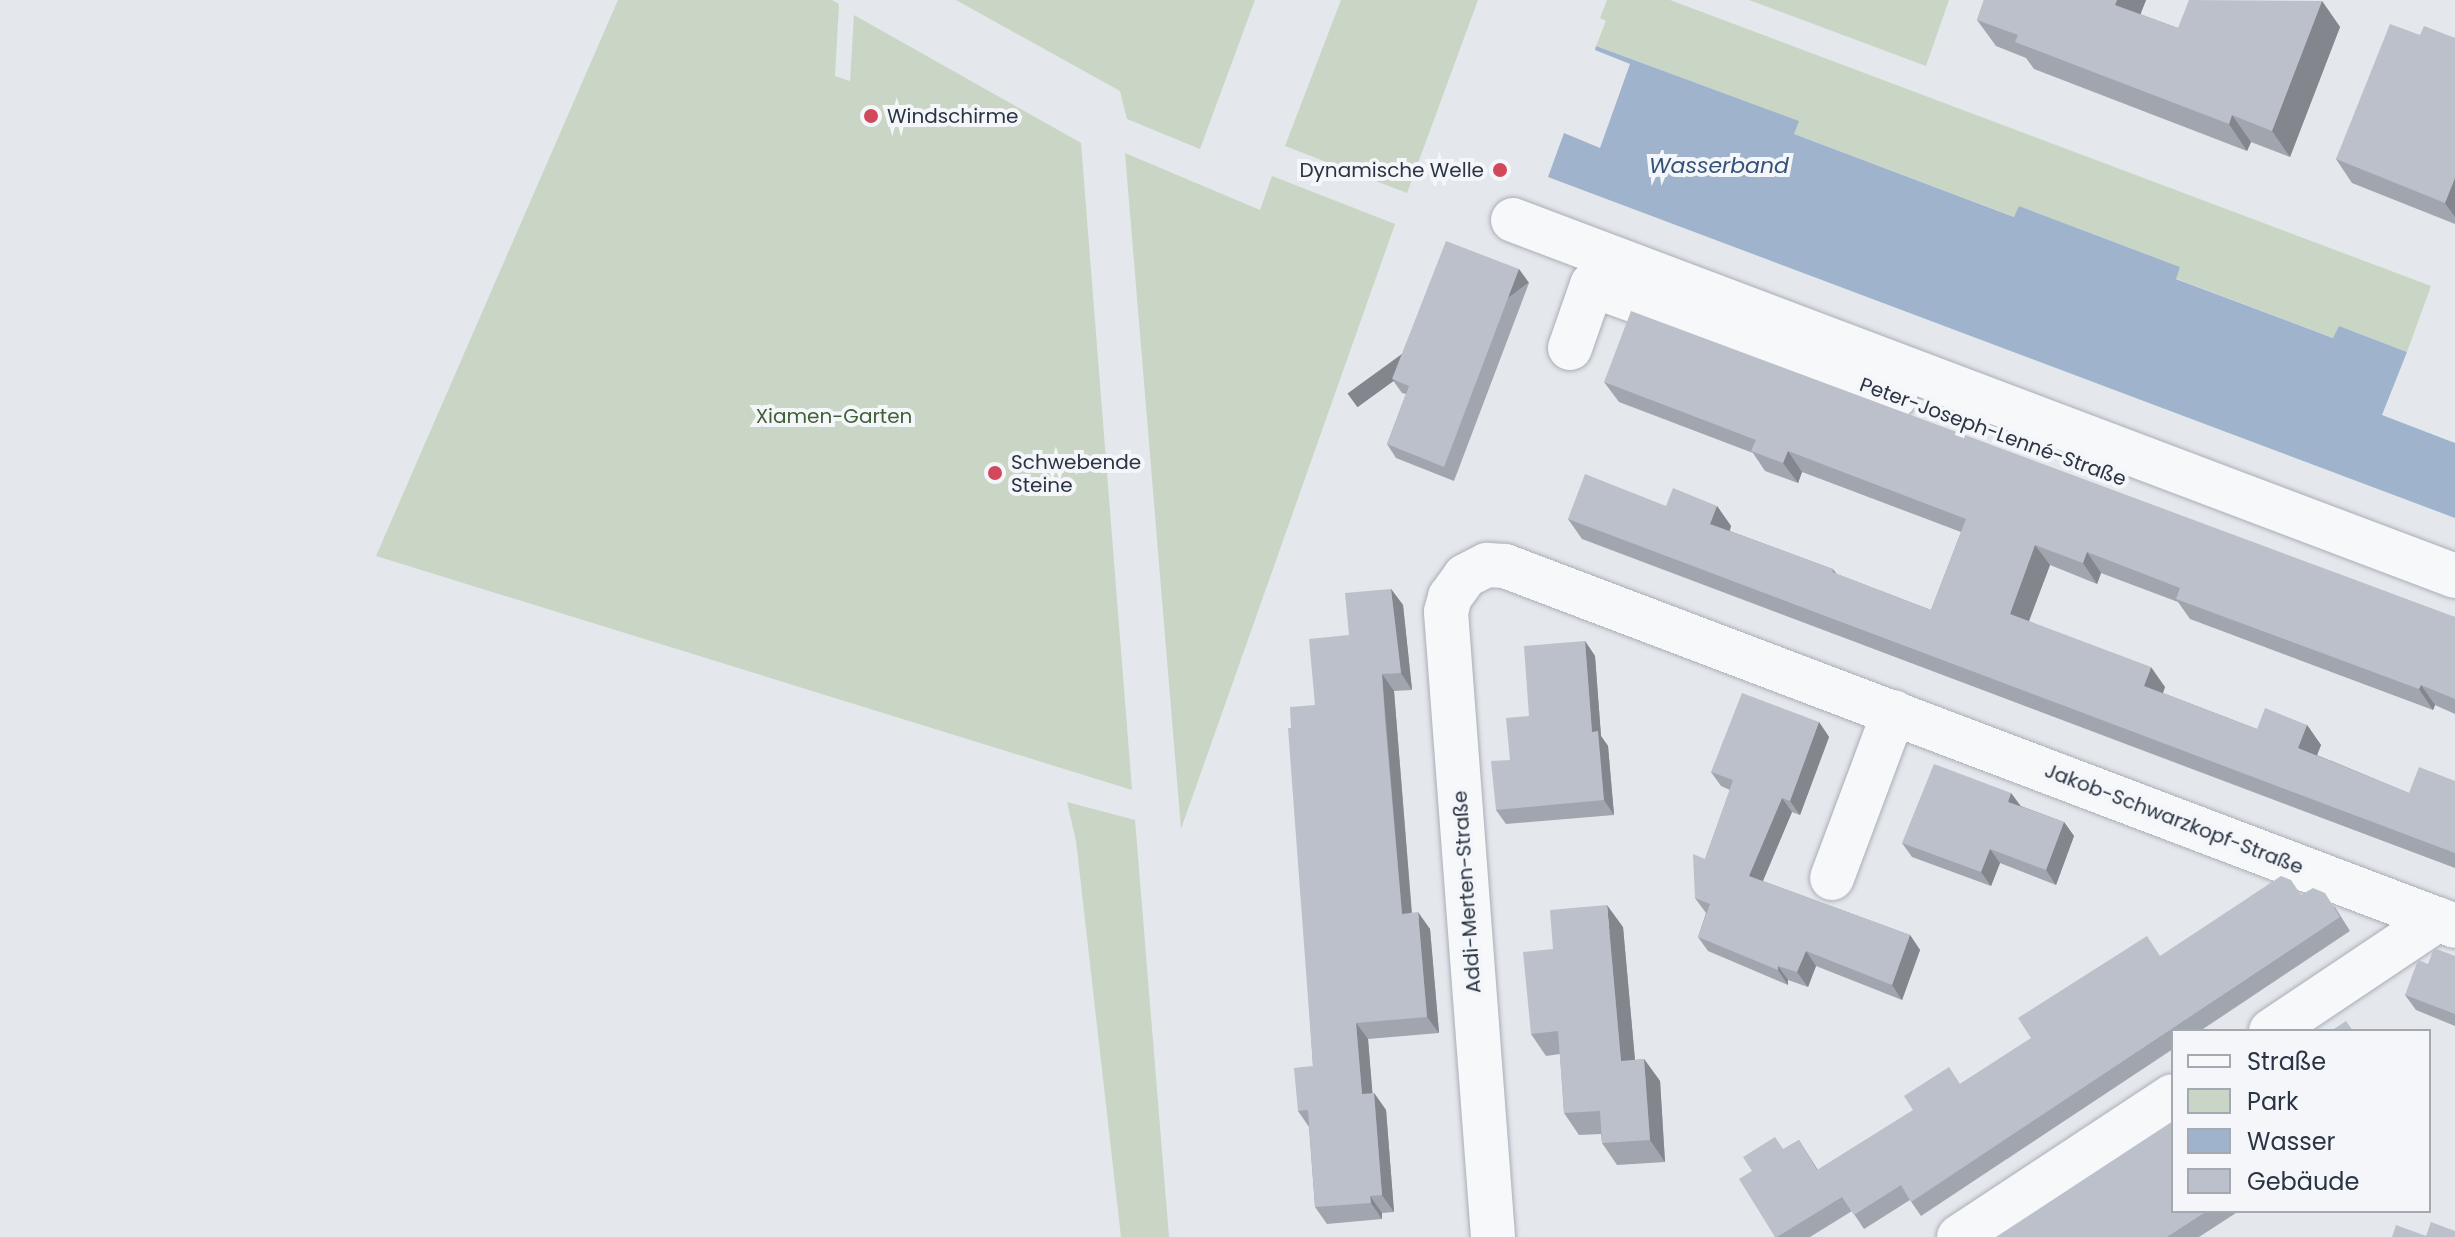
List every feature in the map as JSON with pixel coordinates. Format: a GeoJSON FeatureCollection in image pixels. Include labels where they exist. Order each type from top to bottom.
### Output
{"type":"FeatureCollection","features":[{"type":"Feature","properties":{"kind":"street"},"geometry":{"type":"LineString","coordinates":[[1513,220],[2455,576]]}},
{"type":"Feature","properties":{"kind":"street","name":"Peter-Joseph-Lenné-Straße"},"geometry":{"type":"LineString","coordinates":[[1570,348],[1592,285],[2455,605]]}},
{"type":"Feature","properties":{"kind":"street","name":"Jakob-Schwarzkopf-Straße"},"geometry":{"type":"LineString","coordinates":[[1487,565],[1505,566],[2447,922]]}},
{"type":"Feature","properties":{"kind":"street","name":"Addi-Merten-Straße"},"geometry":{"type":"LineString","coordinates":[[1487,565],[1465,576],[1450,597],[1446,612],[1493,1237]]}},
{"type":"Feature","properties":{"kind":"street"},"geometry":{"type":"LineString","coordinates":[[1832,878],[1894,712]]}},
{"type":"Feature","properties":{"kind":"street"},"geometry":{"type":"LineString","coordinates":[[2274,1029],[2447,922]]}},
{"type":"Feature","properties":{"kind":"street"},"geometry":{"type":"LineString","coordinates":[[1959,1237],[2171,1097]]}},
{"type":"Feature","properties":{"kind":"green space","name":"Xiamen-Garten"},"geometry":{"type":"Polygon","coordinates":[[[618,0],[832,0],[839,4],[835,76],[850,81],[854,15],[1081,143],[1132,790],[376,556],[618,0]]]}},
{"type":"Feature","properties":{"kind":"green space"},"geometry":{"type":"Polygon","coordinates":[[[956,0],[1255,0],[1200,149],[1127,119],[1120,91],[956,0]]]}},
{"type":"Feature","properties":{"kind":"green space"},"geometry":{"type":"Polygon","coordinates":[[[1341,0],[1478,0],[1407,193],[1285,146],[1341,0]]]}},
{"type":"Feature","properties":{"kind":"green space"},"geometry":{"type":"Polygon","coordinates":[[[1607,0],[1670,0],[2431,286],[2407,352],[2339,326],[2334,338],[2175,278],[2180,267],[2019,206],[2015,217],[1794,134],[1798,121],[1596,46],[1606,21],[1600,18],[1607,0]]]}},
{"type":"Feature","properties":{"kind":"green space"},"geometry":{"type":"Polygon","coordinates":[[[1749,0],[1949,0],[1926,66],[1749,0]]]}},
{"type":"Feature","properties":{"kind":"green space"},"geometry":{"type":"Polygon","coordinates":[[[1125,153],[1260,210],[1272,176],[1395,224],[1181,829],[1125,153]]]}},
{"type":"Feature","properties":{"kind":"green space"},"geometry":{"type":"Polygon","coordinates":[[[1067,802],[1135,820],[1169,1237],[1121,1237],[1076,841],[1067,802]]]}},
{"type":"Feature","properties":{"kind":"water","name":"Wasserband"},"geometry":{"type":"Polygon","coordinates":[[[1596,46],[1799,121],[1794,134],[2014,217],[2019,206],[2180,267],[2176,279],[2333,338],[2339,326],[2407,352],[2382,415],[2455,443],[2455,518],[1548,177],[1564,133],[1600,148],[1630,64],[1595,50],[1596,46]]]}},
{"type":"Feature","properties":{"kind":"building"},"geometry":{"type":"Polygon","coordinates":[[[1984,0],[2117,0],[2115,5],[2178,28],[2189,0],[2322,1],[2272,131],[2232,115],[2229,124],[2015,42],[2018,35],[1977,20],[1984,0]]]}},
{"type":"Feature","properties":{"kind":"building"},"geometry":{"type":"Polygon","coordinates":[[[2390,24],[2420,35],[2424,26],[2455,38],[2455,178],[2445,203],[2336,159],[2390,24]]]}},
{"type":"Feature","properties":{"kind":"building"},"geometry":{"type":"Polygon","coordinates":[[[1446,241],[1519,269],[1444,467],[1387,444],[1409,386],[1392,379],[1446,241]]]}},
{"type":"Feature","properties":{"kind":"building"},"geometry":{"type":"Polygon","coordinates":[[[1631,311],[2455,617],[2455,699],[2421,685],[2419,689],[2176,599],[2180,588],[2087,552],[2083,563],[2035,545],[2010,614],[2151,667],[2144,686],[2257,729],[2265,708],[2307,725],[2298,748],[2409,793],[2419,767],[2455,781],[2455,853],[1568,519],[1585,474],[1666,506],[1673,488],[1717,506],[1710,524],[1833,569],[1832,572],[1931,610],[1966,519],[1788,451],[1783,463],[1751,451],[1756,440],[1604,382],[1631,311]]]}},
{"type":"Feature","properties":{"kind":"building"},"geometry":{"type":"Polygon","coordinates":[[[1391,589],[1401,673],[1382,674],[1385,720],[1402,914],[1418,912],[1427,1017],[1356,1023],[1362,1094],[1374,1093],[1382,1195],[1370,1196],[1371,1203],[1315,1207],[1308,1110],[1298,1111],[1294,1068],[1313,1066],[1288,728],[1291,728],[1290,707],[1315,705],[1309,639],[1349,635],[1345,593],[1391,589]]]}},
{"type":"Feature","properties":{"kind":"building"},"geometry":{"type":"Polygon","coordinates":[[[1585,641],[1592,732],[1598,731],[1604,800],[1496,810],[1491,761],[1510,760],[1506,718],[1529,716],[1524,646],[1585,641]]]}},
{"type":"Feature","properties":{"kind":"building"},"geometry":{"type":"Polygon","coordinates":[[[1742,693],[1819,722],[1790,801],[1782,798],[1749,876],[1910,935],[1892,985],[1806,951],[1797,972],[1778,966],[1778,970],[1698,937],[1710,904],[1695,898],[1693,854],[1705,859],[1733,780],[1711,772],[1742,693]]]}},
{"type":"Feature","properties":{"kind":"building"},"geometry":{"type":"Polygon","coordinates":[[[1934,764],[2011,793],[2008,802],[2064,822],[2046,870],[1990,849],[1981,872],[1902,843],[1934,764]]]}},
{"type":"Feature","properties":{"kind":"building"},"geometry":{"type":"Polygon","coordinates":[[[2281,876],[2291,880],[2301,895],[2313,888],[2325,893],[2340,917],[1911,1202],[1901,1185],[1854,1215],[1842,1197],[1775,1237],[1739,1179],[1752,1171],[1743,1157],[1775,1137],[1783,1149],[1799,1140],[1817,1170],[1913,1110],[1904,1096],[1949,1067],[1960,1084],[2031,1038],[2018,1018],[2147,936],[2160,956],[2281,876]]]}},
{"type":"Feature","properties":{"kind":"building"},"geometry":{"type":"Polygon","coordinates":[[[1607,905],[1621,1061],[1644,1059],[1650,1140],[1602,1143],[1600,1111],[1564,1113],[1558,1031],[1531,1034],[1523,952],[1553,949],[1550,910],[1607,905]]]}},
{"type":"Feature","properties":{"kind":"building"},"geometry":{"type":"Polygon","coordinates":[[[2434,948],[2455,956],[2455,1014],[2405,995],[2418,960],[2428,964],[2434,948]]]}},
{"type":"Feature","properties":{"kind":"building"},"geometry":{"type":"Polygon","coordinates":[[[2346,1021],[2352,1029],[2334,1029],[2346,1021]]]}},
{"type":"Feature","properties":{"kind":"building"},"geometry":{"type":"Polygon","coordinates":[[[2171,1122],[2171,1213],[2204,1213],[2167,1237],[1996,1237],[2171,1122]]]}},
{"type":"Feature","properties":{"kind":"building"},"geometry":{"type":"Polygon","coordinates":[[[2431,1222],[2455,1231],[2455,1237],[2392,1237],[2396,1225],[2426,1236],[2431,1222]]]}},
{"type":"Feature","properties":{"kind":"place","name":"Windschirme"},"geometry":{"type":"Point","coordinates":[871,116]}},
{"type":"Feature","properties":{"kind":"place","name":"Dynamische Welle"},"geometry":{"type":"Point","coordinates":[1500,170]}},
{"type":"Feature","properties":{"kind":"place","name":"Schwebende Steine"},"geometry":{"type":"Point","coordinates":[995,473]}}]}
